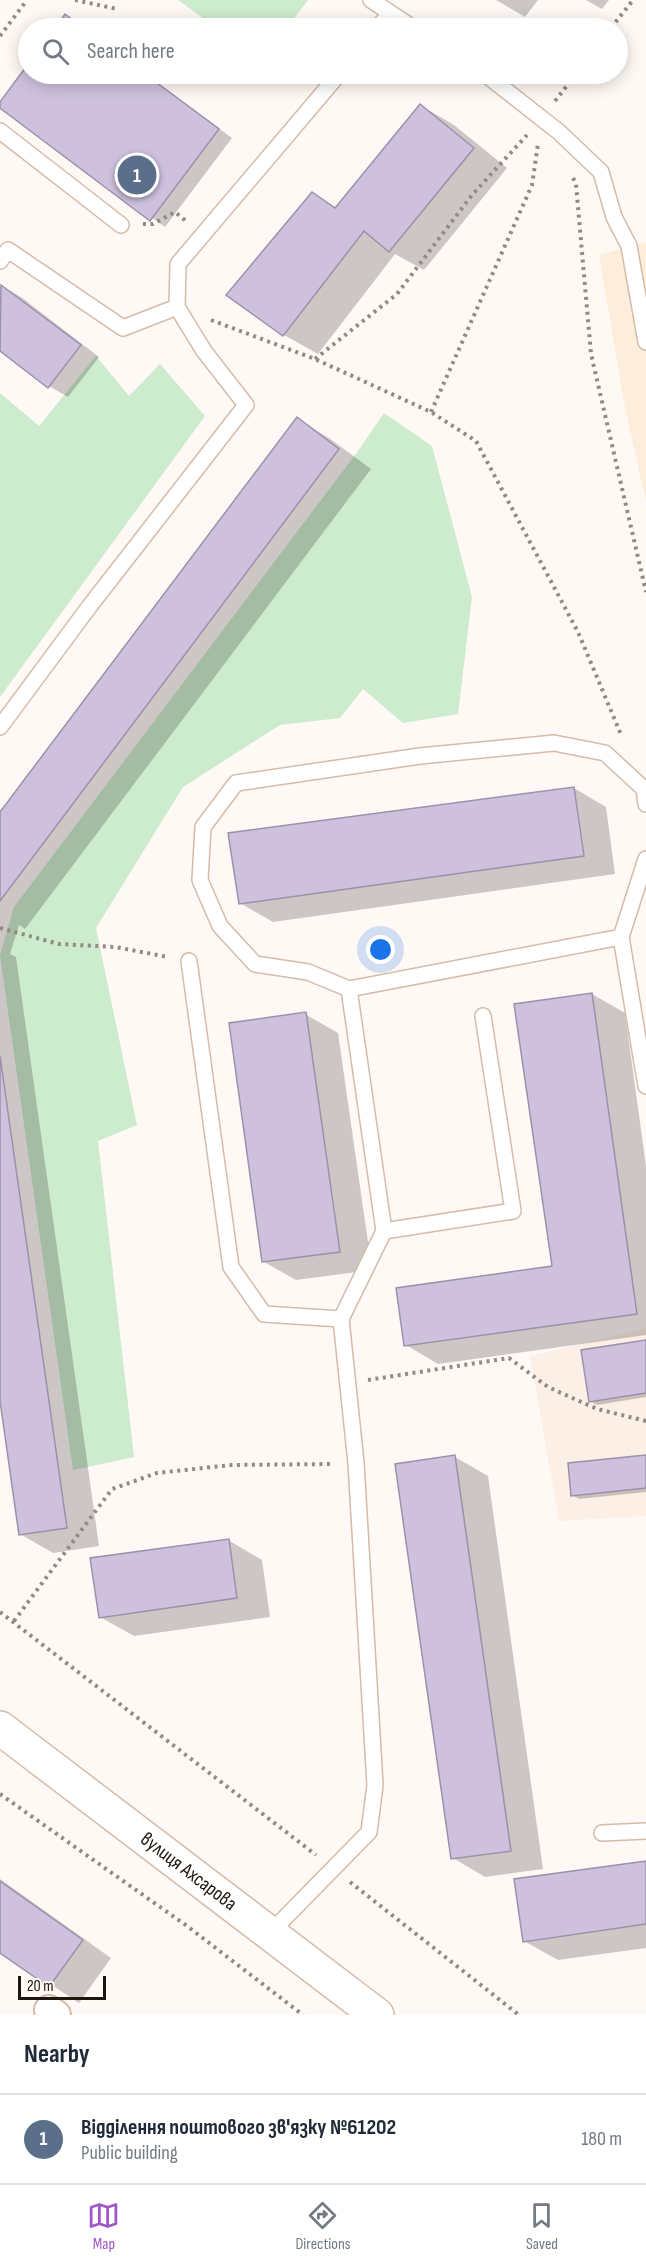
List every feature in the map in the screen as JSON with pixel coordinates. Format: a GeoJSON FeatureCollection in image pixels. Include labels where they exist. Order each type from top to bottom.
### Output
{"type":"FeatureCollection","features":[{"type":"Feature","properties":{"kind":"street","name":"вулиця Ахсарова"},"geometry":{"type":"LineString","coordinates":[[0,1728],[377,2015]]}},
{"type":"Feature","properties":{"kind":"lane"},"geometry":{"type":"LineString","coordinates":[[371,0],[396,18]]}},
{"type":"Feature","properties":{"kind":"lane"},"geometry":{"type":"LineString","coordinates":[[386,18],[390,14]]}},
{"type":"Feature","properties":{"kind":"lane"},"geometry":{"type":"LineString","coordinates":[[0,727],[89,607],[246,405],[204,351],[177,307],[178,264],[330,84]]}},
{"type":"Feature","properties":{"kind":"lane"},"geometry":{"type":"LineString","coordinates":[[502,84],[541,120],[559,132],[601,172],[614,217],[630,246],[646,342]]}},
{"type":"Feature","properties":{"kind":"lane"},"geometry":{"type":"LineString","coordinates":[[0,131],[121,225]]}},
{"type":"Feature","properties":{"kind":"lane"},"geometry":{"type":"LineString","coordinates":[[0,261],[8,250],[123,328],[177,307]]}},
{"type":"Feature","properties":{"kind":"lane"},"geometry":{"type":"LineString","coordinates":[[621,937],[349,990],[308,972],[255,964],[220,927],[201,880],[203,827],[236,783],[420,756],[554,743],[605,753],[645,797]]}},
{"type":"Feature","properties":{"kind":"lane"},"geometry":{"type":"LineString","coordinates":[[646,859],[621,937],[646,1086]]}},
{"type":"Feature","properties":{"kind":"lane"},"geometry":{"type":"LineString","coordinates":[[189,961],[231,1267],[264,1314],[340,1319]]}},
{"type":"Feature","properties":{"kind":"lane"},"geometry":{"type":"LineString","coordinates":[[270,1933],[335,1870],[369,1832],[375,1785],[356,1463],[340,1319],[384,1231],[349,990]]}},
{"type":"Feature","properties":{"kind":"lane"},"geometry":{"type":"LineString","coordinates":[[384,1231],[513,1211],[483,1016]]}},
{"type":"Feature","properties":{"kind":"lane"},"geometry":{"type":"LineString","coordinates":[[602,1833],[646,1831]]}},
{"type":"Feature","properties":{"kind":"path"},"geometry":{"type":"LineString","coordinates":[[0,36],[27,0]]}},
{"type":"Feature","properties":{"kind":"path"},"geometry":{"type":"LineString","coordinates":[[75,0],[117,9]]}},
{"type":"Feature","properties":{"kind":"path"},"geometry":{"type":"LineString","coordinates":[[619,18],[633,0]]}},
{"type":"Feature","properties":{"kind":"path"},"geometry":{"type":"LineString","coordinates":[[315,359],[397,294],[472,195],[541,120],[568,84]]}},
{"type":"Feature","properties":{"kind":"path"},"geometry":{"type":"LineString","coordinates":[[431,412],[532,185],[541,120]]}},
{"type":"Feature","properties":{"kind":"path"},"geometry":{"type":"LineString","coordinates":[[571,175],[576,184],[591,354],[646,592]]}},
{"type":"Feature","properties":{"kind":"path"},"geometry":{"type":"LineString","coordinates":[[121,225],[153,224],[175,212],[202,235]]}},
{"type":"Feature","properties":{"kind":"path"},"geometry":{"type":"LineString","coordinates":[[177,307],[315,359],[431,412],[476,441],[578,632],[645,797]]}},
{"type":"Feature","properties":{"kind":"path"},"geometry":{"type":"LineString","coordinates":[[0,928],[58,944],[115,947],[189,961]]}},
{"type":"Feature","properties":{"kind":"path"},"geometry":{"type":"LineString","coordinates":[[347,1384],[508,1358],[548,1387],[597,1409],[646,1421]]}},
{"type":"Feature","properties":{"kind":"path"},"geometry":{"type":"LineString","coordinates":[[14,1621],[112,1489],[157,1473],[220,1466],[356,1463]]}},
{"type":"Feature","properties":{"kind":"path"},"geometry":{"type":"LineString","coordinates":[[0,1612],[519,2015]]}},
{"type":"Feature","properties":{"kind":"path"},"geometry":{"type":"LineString","coordinates":[[0,1794],[187,1926],[303,2015]]}},
{"type":"Feature","properties":{"kind":"shaded area"},"geometry":{"type":"Polygon","coordinates":[[[646,242],[646,502],[625,408],[599,255],[646,242]]]}},
{"type":"Feature","properties":{"kind":"shaded area"},"geometry":{"type":"Polygon","coordinates":[[[646,1328],[646,1516],[559,1521],[530,1356],[646,1328]]]}},
{"type":"Feature","properties":{"kind":"green space"},"geometry":{"type":"Polygon","coordinates":[[[178,0],[308,0],[294,18],[203,18],[178,0]]]}},
{"type":"Feature","properties":{"kind":"green space"},"geometry":{"type":"Polygon","coordinates":[[[96,356],[129,396],[160,364],[205,416],[0,697],[0,393],[39,426],[96,356]]]}},
{"type":"Feature","properties":{"kind":"green space"},"geometry":{"type":"Polygon","coordinates":[[[384,413],[432,446],[472,597],[458,714],[403,723],[363,689],[340,718],[280,725],[183,787],[96,928],[137,1125],[98,1141],[134,1457],[73,1470],[0,955],[14,907],[358,451],[384,413]]]}},
{"type":"Feature","properties":{"kind":"building"},"geometry":{"type":"Polygon","coordinates":[[[18,78],[18,84],[158,84],[219,129],[150,221],[0,108],[0,102],[18,78]]]}},
{"type":"Feature","properties":{"kind":"building"},"geometry":{"type":"Polygon","coordinates":[[[420,104],[474,148],[389,252],[364,231],[283,336],[226,295],[312,192],[335,208],[420,104]]]}},
{"type":"Feature","properties":{"kind":"building"},"geometry":{"type":"Polygon","coordinates":[[[1,285],[81,345],[48,388],[0,351],[1,285]]]}},
{"type":"Feature","properties":{"kind":"building"},"geometry":{"type":"Polygon","coordinates":[[[297,417],[339,449],[0,901],[0,812],[297,417]]]}},
{"type":"Feature","properties":{"kind":"building"},"geometry":{"type":"Polygon","coordinates":[[[574,787],[584,856],[239,904],[228,833],[574,787]]]}},
{"type":"Feature","properties":{"kind":"building"},"geometry":{"type":"Polygon","coordinates":[[[592,993],[637,1314],[404,1346],[396,1288],[552,1266],[514,1004],[592,993]]]}},
{"type":"Feature","properties":{"kind":"building"},"geometry":{"type":"Polygon","coordinates":[[[306,1012],[340,1252],[262,1262],[229,1023],[306,1012]]]}},
{"type":"Feature","properties":{"kind":"building"},"geometry":{"type":"Polygon","coordinates":[[[0,1056],[67,1528],[19,1535],[0,1401],[0,1056]]]}},
{"type":"Feature","properties":{"kind":"building"},"geometry":{"type":"Polygon","coordinates":[[[646,1340],[646,1393],[589,1402],[581,1350],[646,1340]]]}},
{"type":"Feature","properties":{"kind":"building"},"geometry":{"type":"Polygon","coordinates":[[[455,1455],[511,1851],[451,1859],[395,1464],[455,1455]]]}},
{"type":"Feature","properties":{"kind":"building"},"geometry":{"type":"Polygon","coordinates":[[[646,1455],[646,1488],[571,1496],[568,1463],[646,1455]]]}},
{"type":"Feature","properties":{"kind":"building"},"geometry":{"type":"Polygon","coordinates":[[[229,1539],[237,1598],[99,1618],[90,1558],[229,1539]]]}},
{"type":"Feature","properties":{"kind":"building"},"geometry":{"type":"Polygon","coordinates":[[[646,1861],[646,1924],[523,1942],[514,1879],[646,1861]]]}},
{"type":"Feature","properties":{"kind":"building"},"geometry":{"type":"Polygon","coordinates":[[[0,1881],[83,1940],[49,1987],[0,1953],[0,1881]]]}},
{"type":"Feature","properties":{"kind":"place","name":"Відділення поштового зв'язку №61202"},"geometry":{"type":"Point","coordinates":[137,175]}}]}
